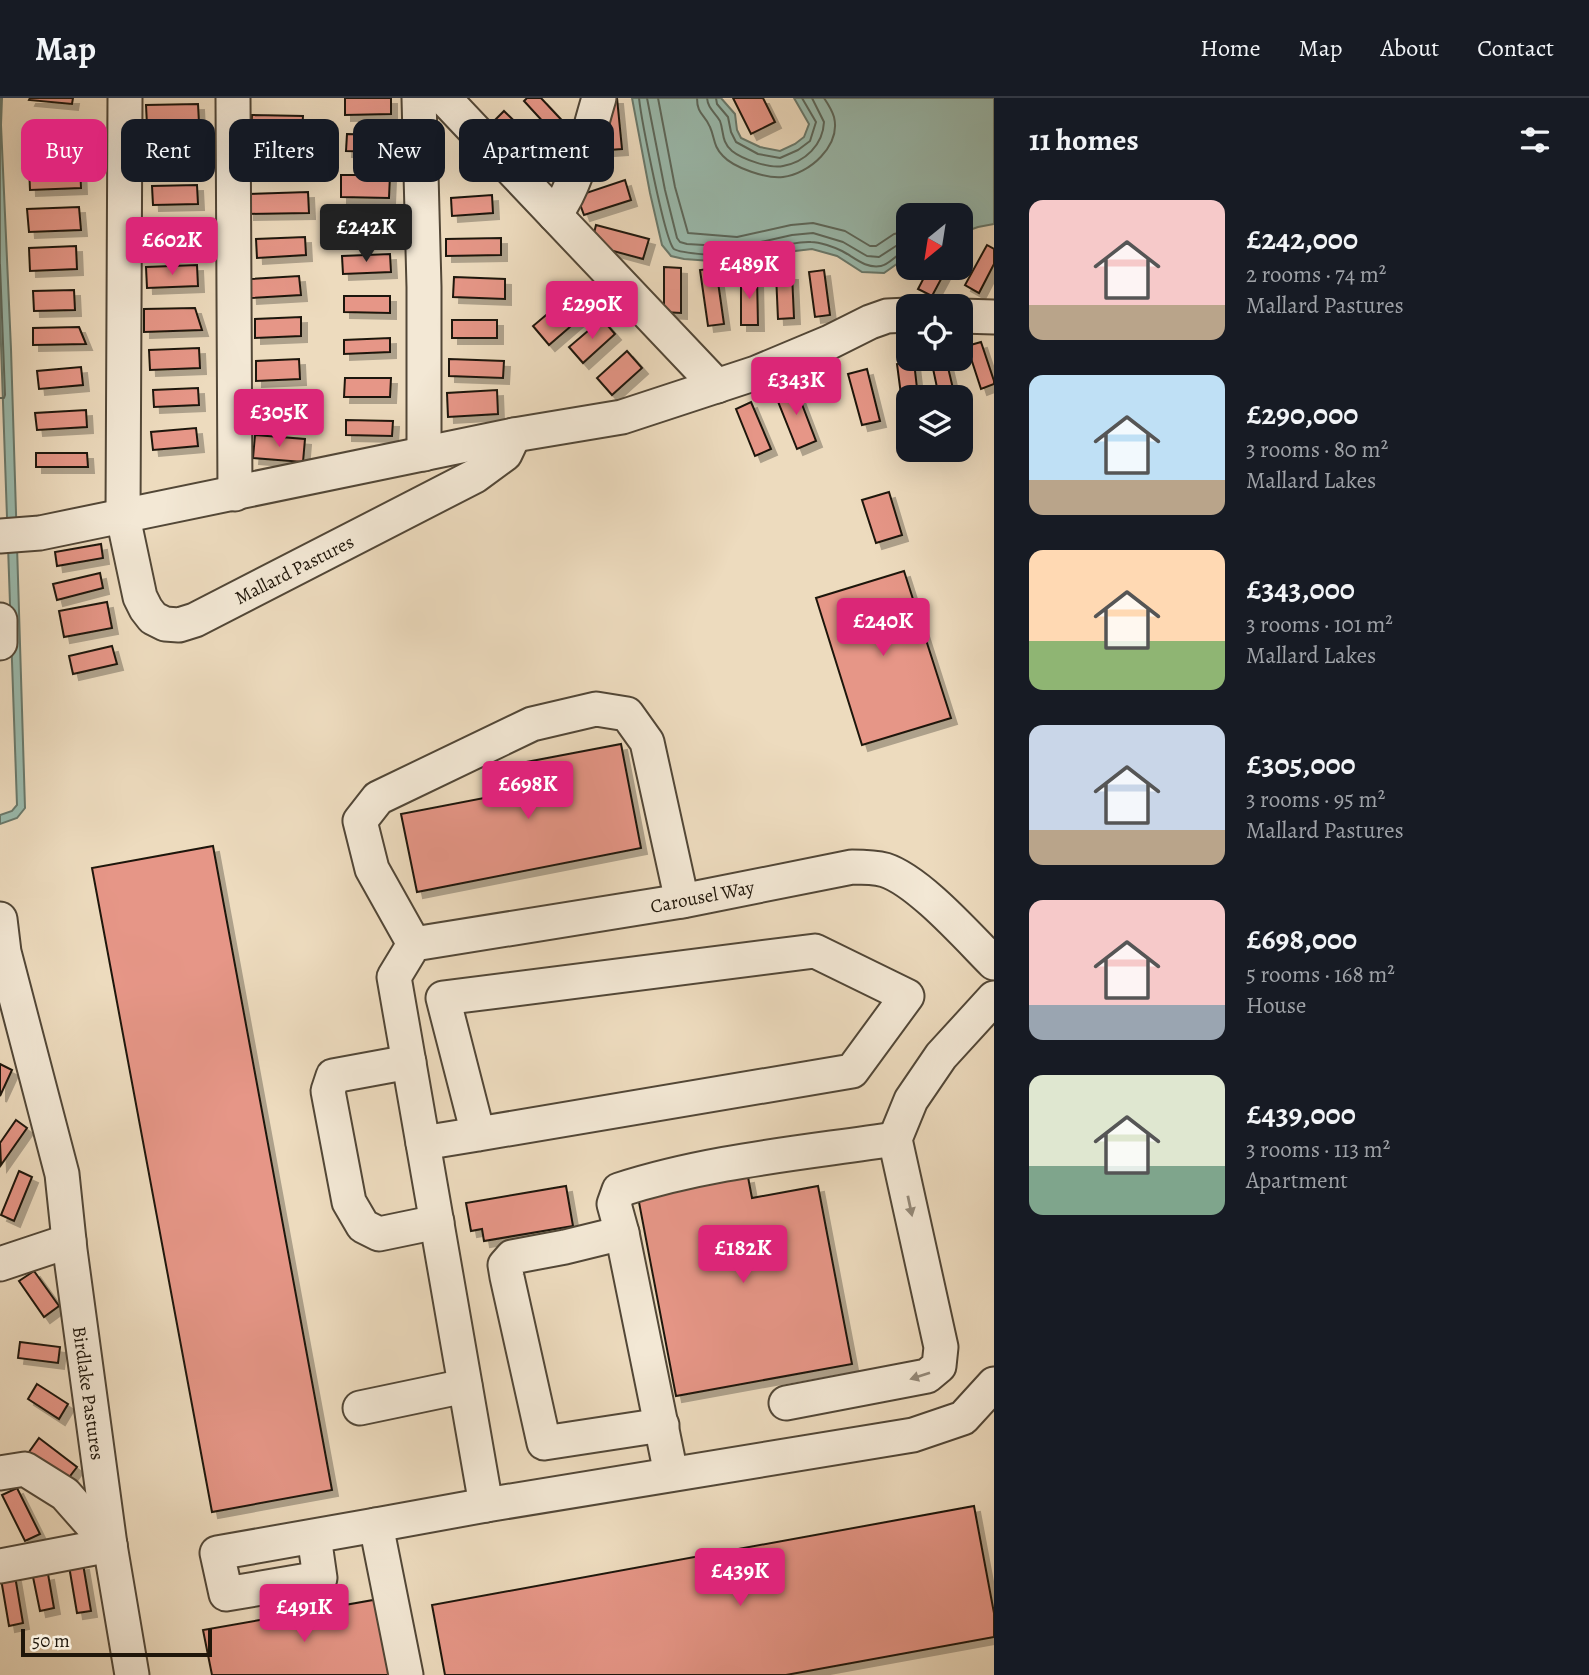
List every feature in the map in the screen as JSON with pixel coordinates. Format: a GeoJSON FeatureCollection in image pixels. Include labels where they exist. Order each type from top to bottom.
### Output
{"type":"FeatureCollection","features":[{"type":"Feature","properties":{"kind":"street","name":"Mallard Pastures"},"geometry":{"type":"LineString","coordinates":[[125,98],[123,516],[140,597],[153,618],[165,624],[179,625],[207,614],[475,476],[505,454],[514,435]]}},
{"type":"Feature","properties":{"kind":"street"},"geometry":{"type":"LineString","coordinates":[[233,98],[235,494]]}},
{"type":"Feature","properties":{"kind":"street"},"geometry":{"type":"LineString","coordinates":[[419,98],[424,287],[424,454]]}},
{"type":"Feature","properties":{"kind":"street"},"geometry":{"type":"LineString","coordinates":[[444,98],[717,386]]}},
{"type":"Feature","properties":{"kind":"street"},"geometry":{"type":"LineString","coordinates":[[555,215],[572,184],[600,98]]}},
{"type":"Feature","properties":{"kind":"street"},"geometry":{"type":"LineString","coordinates":[[12,535],[40,533],[514,435],[622,417],[756,373],[830,342],[870,321],[896,316]]}},
{"type":"Feature","properties":{"kind":"street"},"geometry":{"type":"LineString","coordinates":[[973,316],[994,317]]}},
{"type":"Feature","properties":{"kind":"street"},"geometry":{"type":"LineString","coordinates":[[0,620],[0,643]]}},
{"type":"Feature","properties":{"kind":"street"},"geometry":{"type":"LineString","coordinates":[[486,1505],[394,977],[414,944],[372,869],[360,821],[378,798],[532,724],[596,709],[627,713],[647,742],[682,901]]}},
{"type":"Feature","properties":{"kind":"street","name":"Carousel Way"},"geometry":{"type":"LineString","coordinates":[[414,944],[682,901],[852,867],[869,867],[887,871],[921,892],[994,964]]}},
{"type":"Feature","properties":{"kind":"street","name":"Birdlake Pastures"},"geometry":{"type":"LineString","coordinates":[[0,919],[2,952],[62,1174],[110,1545],[132,1675]]}},
{"type":"Feature","properties":{"kind":"street"},"geometry":{"type":"LineString","coordinates":[[423,1143],[478,1134],[852,1071],[907,996],[815,951],[443,998],[478,1134]]}},
{"type":"Feature","properties":{"kind":"street"},"geometry":{"type":"LineString","coordinates":[[786,1403],[927,1376],[939,1366],[941,1347],[895,1139],[911,1100],[941,1056],[994,998]]}},
{"type":"Feature","properties":{"kind":"street"},"geometry":{"type":"LineString","coordinates":[[409,1062],[333,1076],[328,1091],[349,1202],[363,1226],[379,1234],[437,1222]]}},
{"type":"Feature","properties":{"kind":"street"},"geometry":{"type":"LineString","coordinates":[[671,1474],[614,1204],[620,1190],[657,1178],[714,1166],[895,1139]]}},
{"type":"Feature","properties":{"kind":"street"},"geometry":{"type":"LineString","coordinates":[[622,1233],[512,1257],[505,1265],[507,1277],[544,1443],[662,1425]]}},
{"type":"Feature","properties":{"kind":"street"},"geometry":{"type":"LineString","coordinates":[[0,1264],[69,1241]]}},
{"type":"Feature","properties":{"kind":"street"},"geometry":{"type":"LineString","coordinates":[[314,1536],[913,1435],[963,1418],[994,1384]]}},
{"type":"Feature","properties":{"kind":"street"},"geometry":{"type":"LineString","coordinates":[[360,1408],[465,1386]]}},
{"type":"Feature","properties":{"kind":"street"},"geometry":{"type":"LineString","coordinates":[[0,1473],[25,1469],[65,1494],[110,1545]]}},
{"type":"Feature","properties":{"kind":"street"},"geometry":{"type":"LineString","coordinates":[[376,1525],[406,1675]]}},
{"type":"Feature","properties":{"kind":"street"},"geometry":{"type":"LineString","coordinates":[[0,1566],[110,1545]]}},
{"type":"Feature","properties":{"kind":"water"},"geometry":{"type":"Polygon","coordinates":[[[0,98],[11,349],[25,808],[17,818],[0,824],[0,815],[12,811],[17,805],[0,316],[0,98]]]}},
{"type":"Feature","properties":{"kind":"water"},"geometry":{"type":"Polygon","coordinates":[[[632,98],[721,98],[735,114],[741,138],[760,147],[780,151],[804,137],[809,124],[794,98],[994,98],[994,224],[973,229],[973,203],[896,203],[896,264],[884,273],[862,272],[837,256],[812,249],[739,263],[671,256],[662,245],[632,98]]]}},
{"type":"Feature","properties":{"kind":"building"},"geometry":{"type":"Polygon","coordinates":[[[73,98],[72,104],[29,100],[73,98]]]}},
{"type":"Feature","properties":{"kind":"building"},"geometry":{"type":"Polygon","coordinates":[[[345,98],[391,98],[391,114],[345,115],[345,98]]]}},
{"type":"Feature","properties":{"kind":"building"},"geometry":{"type":"Polygon","coordinates":[[[527,98],[541,98],[561,119],[541,119],[524,101],[527,98]]]}},
{"type":"Feature","properties":{"kind":"building"},"geometry":{"type":"Polygon","coordinates":[[[604,98],[617,98],[622,149],[614,150],[614,119],[606,119],[604,98]]]}},
{"type":"Feature","properties":{"kind":"building"},"geometry":{"type":"Polygon","coordinates":[[[733,98],[763,98],[775,122],[751,134],[733,98]]]}},
{"type":"Feature","properties":{"kind":"building"},"geometry":{"type":"Polygon","coordinates":[[[198,104],[199,119],[147,119],[146,105],[198,104]]]}},
{"type":"Feature","properties":{"kind":"building"},"geometry":{"type":"Polygon","coordinates":[[[504,111],[512,119],[496,119],[504,111]]]}},
{"type":"Feature","properties":{"kind":"building"},"geometry":{"type":"Polygon","coordinates":[[[252,115],[303,116],[303,119],[252,119],[252,115]]]}},
{"type":"Feature","properties":{"kind":"building"},"geometry":{"type":"Polygon","coordinates":[[[347,134],[353,134],[353,151],[346,151],[347,134]]]}},
{"type":"Feature","properties":{"kind":"building"},"geometry":{"type":"Polygon","coordinates":[[[341,175],[353,175],[353,182],[390,182],[389,198],[341,197],[341,175]]]}},
{"type":"Feature","properties":{"kind":"building"},"geometry":{"type":"Polygon","coordinates":[[[625,180],[631,200],[584,215],[577,196],[625,180]]]}},
{"type":"Feature","properties":{"kind":"building"},"geometry":{"type":"Polygon","coordinates":[[[30,182],[81,182],[81,188],[30,190],[30,182]]]}},
{"type":"Feature","properties":{"kind":"building"},"geometry":{"type":"Polygon","coordinates":[[[197,185],[198,204],[153,205],[152,186],[197,185]]]}},
{"type":"Feature","properties":{"kind":"building"},"geometry":{"type":"Polygon","coordinates":[[[308,192],[309,213],[248,214],[248,194],[308,192]]]}},
{"type":"Feature","properties":{"kind":"building"},"geometry":{"type":"Polygon","coordinates":[[[492,195],[493,213],[452,216],[451,198],[492,195]]]}},
{"type":"Feature","properties":{"kind":"building"},"geometry":{"type":"Polygon","coordinates":[[[79,207],[81,230],[29,232],[27,209],[79,207]]]}},
{"type":"Feature","properties":{"kind":"building"},"geometry":{"type":"Polygon","coordinates":[[[391,217],[392,235],[359,237],[358,218],[391,217]]]}},
{"type":"Feature","properties":{"kind":"building"},"geometry":{"type":"Polygon","coordinates":[[[152,225],[193,225],[193,249],[151,248],[152,225]]]}},
{"type":"Feature","properties":{"kind":"building"},"geometry":{"type":"Polygon","coordinates":[[[596,225],[649,239],[643,259],[591,245],[596,225]]]}},
{"type":"Feature","properties":{"kind":"building"},"geometry":{"type":"Polygon","coordinates":[[[305,237],[306,255],[257,258],[256,239],[305,237]]]}},
{"type":"Feature","properties":{"kind":"building"},"geometry":{"type":"Polygon","coordinates":[[[501,238],[501,255],[446,256],[446,239],[501,238]]]}},
{"type":"Feature","properties":{"kind":"building"},"geometry":{"type":"Polygon","coordinates":[[[987,245],[994,249],[994,264],[979,293],[965,285],[968,280],[973,280],[973,270],[987,245]]]}},
{"type":"Feature","properties":{"kind":"building"},"geometry":{"type":"Polygon","coordinates":[[[76,246],[77,269],[30,271],[29,248],[76,246]]]}},
{"type":"Feature","properties":{"kind":"building"},"geometry":{"type":"Polygon","coordinates":[[[390,254],[391,272],[343,274],[342,256],[390,254]]]}},
{"type":"Feature","properties":{"kind":"building"},"geometry":{"type":"Polygon","coordinates":[[[197,265],[198,286],[147,288],[146,267],[197,265]]]}},
{"type":"Feature","properties":{"kind":"building"},"geometry":{"type":"Polygon","coordinates":[[[664,267],[681,268],[681,313],[664,312],[664,267]]]}},
{"type":"Feature","properties":{"kind":"building"},"geometry":{"type":"Polygon","coordinates":[[[716,268],[724,324],[708,326],[700,270],[716,268]]]}},
{"type":"Feature","properties":{"kind":"building"},"geometry":{"type":"Polygon","coordinates":[[[824,270],[830,315],[815,317],[809,272],[824,270]]]}},
{"type":"Feature","properties":{"kind":"building"},"geometry":{"type":"Polygon","coordinates":[[[776,274],[792,274],[794,318],[778,319],[776,274]]]}},
{"type":"Feature","properties":{"kind":"building"},"geometry":{"type":"Polygon","coordinates":[[[299,276],[301,295],[251,298],[250,279],[299,276]]]}},
{"type":"Feature","properties":{"kind":"building"},"geometry":{"type":"Polygon","coordinates":[[[454,277],[505,279],[505,299],[453,297],[454,277]]]}},
{"type":"Feature","properties":{"kind":"building"},"geometry":{"type":"Polygon","coordinates":[[[741,277],[757,277],[758,325],[741,325],[741,277]]]}},
{"type":"Feature","properties":{"kind":"building"},"geometry":{"type":"Polygon","coordinates":[[[923,280],[941,280],[933,294],[918,289],[923,280]]]}},
{"type":"Feature","properties":{"kind":"building"},"geometry":{"type":"Polygon","coordinates":[[[74,290],[75,310],[34,311],[33,291],[74,290]]]}},
{"type":"Feature","properties":{"kind":"building"},"geometry":{"type":"Polygon","coordinates":[[[576,290],[592,308],[549,345],[533,326],[576,290]]]}},
{"type":"Feature","properties":{"kind":"building"},"geometry":{"type":"Polygon","coordinates":[[[344,296],[390,296],[390,313],[344,312],[344,296]]]}},
{"type":"Feature","properties":{"kind":"building"},"geometry":{"type":"Polygon","coordinates":[[[195,308],[202,330],[144,332],[144,309],[195,308]]]}},
{"type":"Feature","properties":{"kind":"building"},"geometry":{"type":"Polygon","coordinates":[[[301,317],[301,336],[255,338],[255,319],[301,317]]]}},
{"type":"Feature","properties":{"kind":"building"},"geometry":{"type":"Polygon","coordinates":[[[602,319],[615,334],[583,363],[569,347],[602,319]]]}},
{"type":"Feature","properties":{"kind":"building"},"geometry":{"type":"Polygon","coordinates":[[[452,320],[497,320],[497,338],[452,338],[452,320]]]}},
{"type":"Feature","properties":{"kind":"building"},"geometry":{"type":"Polygon","coordinates":[[[79,327],[86,344],[33,345],[33,328],[79,327]]]}},
{"type":"Feature","properties":{"kind":"building"},"geometry":{"type":"Polygon","coordinates":[[[390,338],[390,352],[344,354],[344,340],[390,338]]]}},
{"type":"Feature","properties":{"kind":"building"},"geometry":{"type":"Polygon","coordinates":[[[981,342],[994,381],[994,384],[981,389],[973,364],[973,344],[981,342]]]}},
{"type":"Feature","properties":{"kind":"building"},"geometry":{"type":"Polygon","coordinates":[[[199,348],[200,368],[150,370],[149,350],[199,348]]]}},
{"type":"Feature","properties":{"kind":"building"},"geometry":{"type":"Polygon","coordinates":[[[627,351],[642,368],[612,395],[597,378],[627,351]]]}},
{"type":"Feature","properties":{"kind":"building"},"geometry":{"type":"Polygon","coordinates":[[[299,359],[300,379],[256,381],[256,361],[299,359]]]}},
{"type":"Feature","properties":{"kind":"building"},"geometry":{"type":"Polygon","coordinates":[[[449,359],[504,361],[503,378],[449,376],[449,359]]]}},
{"type":"Feature","properties":{"kind":"building"},"geometry":{"type":"Polygon","coordinates":[[[81,367],[83,385],[39,389],[37,371],[81,367]]]}},
{"type":"Feature","properties":{"kind":"building"},"geometry":{"type":"Polygon","coordinates":[[[867,369],[880,421],[862,425],[848,374],[867,369]]]}},
{"type":"Feature","properties":{"kind":"building"},"geometry":{"type":"Polygon","coordinates":[[[898,371],[915,371],[917,385],[900,385],[898,371]]]}},
{"type":"Feature","properties":{"kind":"building"},"geometry":{"type":"Polygon","coordinates":[[[934,371],[949,371],[952,385],[936,385],[934,371]]]}},
{"type":"Feature","properties":{"kind":"building"},"geometry":{"type":"Polygon","coordinates":[[[345,378],[391,378],[390,397],[344,397],[345,378]]]}},
{"type":"Feature","properties":{"kind":"building"},"geometry":{"type":"Polygon","coordinates":[[[795,386],[816,441],[797,449],[775,394],[795,386]]]}},
{"type":"Feature","properties":{"kind":"building"},"geometry":{"type":"Polygon","coordinates":[[[198,388],[199,405],[154,407],[153,390],[198,388]]]}},
{"type":"Feature","properties":{"kind":"building"},"geometry":{"type":"Polygon","coordinates":[[[497,390],[498,414],[448,417],[447,393],[497,390]]]}},
{"type":"Feature","properties":{"kind":"building"},"geometry":{"type":"Polygon","coordinates":[[[751,402],[771,449],[755,456],[736,409],[751,402]]]}},
{"type":"Feature","properties":{"kind":"building"},"geometry":{"type":"Polygon","coordinates":[[[301,404],[302,426],[259,427],[258,405],[301,404]]]}},
{"type":"Feature","properties":{"kind":"building"},"geometry":{"type":"Polygon","coordinates":[[[86,410],[87,427],[37,430],[35,413],[86,410]]]}},
{"type":"Feature","properties":{"kind":"building"},"geometry":{"type":"Polygon","coordinates":[[[346,420],[393,421],[392,436],[346,435],[346,420]]]}},
{"type":"Feature","properties":{"kind":"building"},"geometry":{"type":"Polygon","coordinates":[[[196,428],[198,446],[153,450],[151,432],[196,428]]]}},
{"type":"Feature","properties":{"kind":"building"},"geometry":{"type":"Polygon","coordinates":[[[255,435],[305,439],[303,462],[253,458],[255,435]]]}},
{"type":"Feature","properties":{"kind":"building"},"geometry":{"type":"Polygon","coordinates":[[[36,453],[87,453],[88,467],[36,467],[36,453]]]}},
{"type":"Feature","properties":{"kind":"building"},"geometry":{"type":"Polygon","coordinates":[[[889,492],[902,535],[876,543],[862,500],[889,492]]]}},
{"type":"Feature","properties":{"kind":"building"},"geometry":{"type":"Polygon","coordinates":[[[101,544],[103,558],[57,566],[55,552],[101,544]]]}},
{"type":"Feature","properties":{"kind":"building"},"geometry":{"type":"Polygon","coordinates":[[[904,571],[951,718],[862,745],[816,598],[904,571]]]}},
{"type":"Feature","properties":{"kind":"building"},"geometry":{"type":"Polygon","coordinates":[[[100,573],[103,588],[57,600],[53,584],[100,573]]]}},
{"type":"Feature","properties":{"kind":"building"},"geometry":{"type":"Polygon","coordinates":[[[107,602],[112,628],[64,637],[59,611],[107,602]]]}},
{"type":"Feature","properties":{"kind":"building"},"geometry":{"type":"Polygon","coordinates":[[[112,646],[117,664],[73,674],[69,656],[112,646]]]}},
{"type":"Feature","properties":{"kind":"building"},"geometry":{"type":"Polygon","coordinates":[[[621,744],[641,848],[417,892],[401,814],[505,794],[500,767],[621,744]]]}},
{"type":"Feature","properties":{"kind":"building"},"geometry":{"type":"Polygon","coordinates":[[[213,846],[332,1490],[212,1512],[92,868],[213,846]]]}},
{"type":"Feature","properties":{"kind":"building"},"geometry":{"type":"Polygon","coordinates":[[[0,1064],[12,1070],[0,1096],[0,1064]]]}},
{"type":"Feature","properties":{"kind":"building"},"geometry":{"type":"Polygon","coordinates":[[[16,1120],[27,1128],[1,1165],[0,1143],[16,1120]]]}},
{"type":"Feature","properties":{"kind":"building"},"geometry":{"type":"Polygon","coordinates":[[[19,1171],[32,1177],[14,1221],[1,1215],[19,1171]]]}},
{"type":"Feature","properties":{"kind":"building"},"geometry":{"type":"Polygon","coordinates":[[[748,1177],[752,1198],[818,1186],[852,1364],[676,1396],[638,1197],[748,1177]]]}},
{"type":"Feature","properties":{"kind":"building"},"geometry":{"type":"Polygon","coordinates":[[[566,1186],[573,1226],[484,1241],[482,1229],[471,1231],[466,1203],[566,1186]]]}},
{"type":"Feature","properties":{"kind":"building"},"geometry":{"type":"Polygon","coordinates":[[[34,1271],[59,1306],[44,1317],[19,1281],[34,1271]]]}},
{"type":"Feature","properties":{"kind":"building"},"geometry":{"type":"Polygon","coordinates":[[[20,1342],[60,1347],[58,1363],[18,1358],[20,1342]]]}},
{"type":"Feature","properties":{"kind":"building"},"geometry":{"type":"Polygon","coordinates":[[[37,1384],[68,1404],[59,1419],[28,1399],[37,1384]]]}},
{"type":"Feature","properties":{"kind":"building"},"geometry":{"type":"Polygon","coordinates":[[[39,1438],[77,1467],[67,1480],[29,1452],[39,1438]]]}},
{"type":"Feature","properties":{"kind":"building"},"geometry":{"type":"Polygon","coordinates":[[[17,1488],[40,1534],[25,1541],[2,1495],[17,1488]]]}},
{"type":"Feature","properties":{"kind":"building"},"geometry":{"type":"Polygon","coordinates":[[[974,1506],[994,1613],[994,1637],[786,1675],[445,1675],[432,1605],[974,1506]]]}},
{"type":"Feature","properties":{"kind":"building"},"geometry":{"type":"Polygon","coordinates":[[[83,1564],[91,1611],[77,1613],[69,1566],[83,1564]]]}},
{"type":"Feature","properties":{"kind":"building"},"geometry":{"type":"Polygon","coordinates":[[[48,1574],[54,1608],[40,1611],[33,1577],[48,1574]]]}},
{"type":"Feature","properties":{"kind":"building"},"geometry":{"type":"Polygon","coordinates":[[[15,1576],[23,1623],[9,1626],[1,1579],[15,1576]]]}},
{"type":"Feature","properties":{"kind":"building"},"geometry":{"type":"Polygon","coordinates":[[[379,1599],[393,1675],[212,1675],[203,1630],[379,1599]]]}}]}
